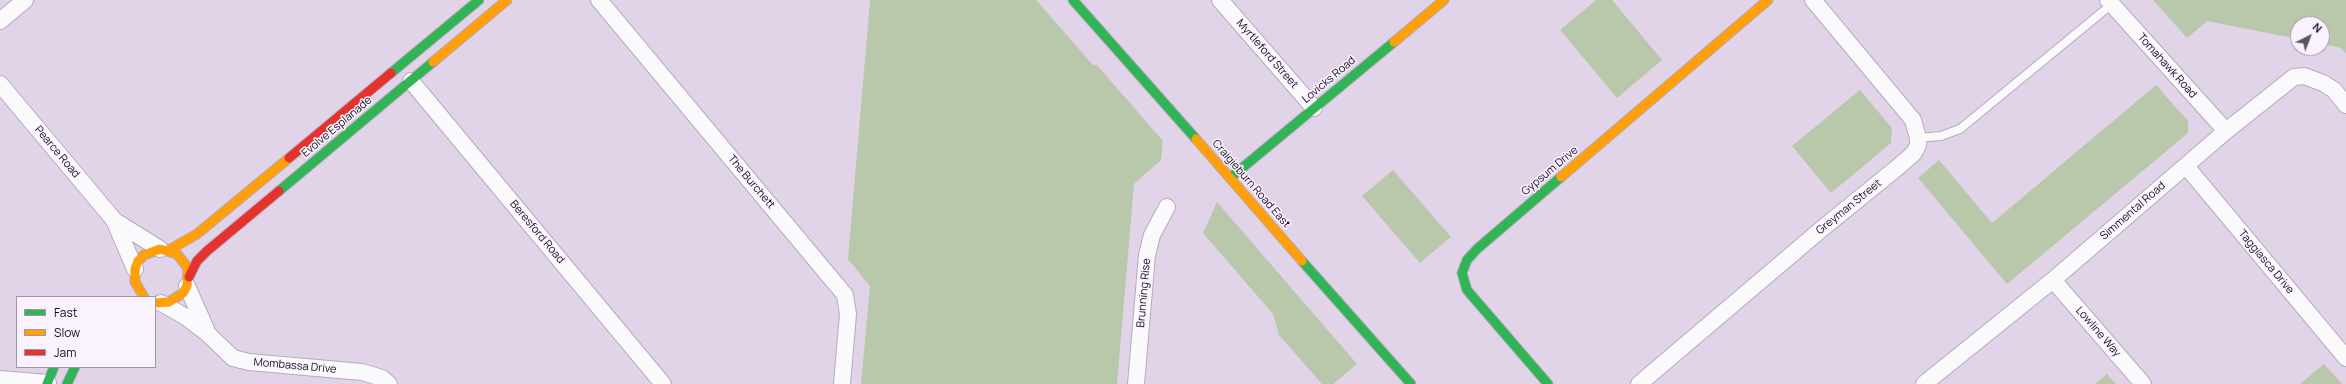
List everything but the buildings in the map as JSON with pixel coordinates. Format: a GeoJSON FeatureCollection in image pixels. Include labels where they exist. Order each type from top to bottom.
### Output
{"type":"FeatureCollection","features":[{"type":"Feature","properties":{"kind":"street"},"geometry":{"type":"LineString","coordinates":[[0,21],[26,0]]}},
{"type":"Feature","properties":{"kind":"street","name":"Evolve Esplanade"},"geometry":{"type":"LineString","coordinates":[[135,276],[144,255],[165,250],[197,234],[479,0]]}},
{"type":"Feature","properties":{"kind":"street","name":"Evolve Esplanade"},"geometry":{"type":"LineString","coordinates":[[158,303],[177,299],[188,282],[197,261],[207,251],[507,0]]}},
{"type":"Feature","properties":{"kind":"street","name":"The Burchett"},"geometry":{"type":"LineString","coordinates":[[599,0],[844,295],[848,314],[842,384]]}},
{"type":"Feature","properties":{"kind":"street","name":"Craigieburn Road East"},"geometry":{"type":"LineString","coordinates":[[1073,0],[1411,384]]}},
{"type":"Feature","properties":{"kind":"street","name":"Myrtleford Street"},"geometry":{"type":"LineString","coordinates":[[1220,0],[1314,108]]}},
{"type":"Feature","properties":{"kind":"street","name":"Lovicks Road"},"geometry":{"type":"LineString","coordinates":[[1230,178],[1444,0]]}},
{"type":"Feature","properties":{"kind":"street","name":"Gypsum Drive"},"geometry":{"type":"LineString","coordinates":[[1548,384],[1467,290],[1463,282],[1462,273],[1467,260],[1476,249],[1768,0]]}},
{"type":"Feature","properties":{"kind":"street"},"geometry":{"type":"LineString","coordinates":[[1813,0],[1913,120],[1918,138]]}},
{"type":"Feature","properties":{"kind":"street","name":"Tomahawk Road"},"geometry":{"type":"LineString","coordinates":[[2110,2],[2226,131]]}},
{"type":"Feature","properties":{"kind":"street"},"geometry":{"type":"LineString","coordinates":[[399,67],[411,81]]}},
{"type":"Feature","properties":{"kind":"street","name":"Simmental Road"},"geometry":{"type":"LineString","coordinates":[[1924,384],[2053,280],[2226,131],[2294,77],[2304,76],[2323,83],[2334,90],[2346,105]]}},
{"type":"Feature","properties":{"kind":"street","name":"Beresford Road"},"geometry":{"type":"LineString","coordinates":[[411,81],[664,384]]}},
{"type":"Feature","properties":{"kind":"street","name":"Pearce Road"},"geometry":{"type":"LineString","coordinates":[[0,84],[114,220],[135,276]]}},
{"type":"Feature","properties":{"kind":"street","name":"Greyman Street"},"geometry":{"type":"LineString","coordinates":[[1639,384],[1818,232],[1898,167],[1914,152],[1918,138]]}},
{"type":"Feature","properties":{"kind":"street","name":"Taggiasca Drive"},"geometry":{"type":"LineString","coordinates":[[2186,166],[2346,358]]}},
{"type":"Feature","properties":{"kind":"street","name":"Brunning Rise"},"geometry":{"type":"LineString","coordinates":[[1136,384],[1147,255],[1152,235],[1167,207]]}},
{"type":"Feature","properties":{"kind":"street","name":"Pearce Road"},"geometry":{"type":"LineString","coordinates":[[114,220],[165,250]]}},
{"type":"Feature","properties":{"kind":"street"},"geometry":{"type":"LineString","coordinates":[[165,250],[184,260],[188,282]]}},
{"type":"Feature","properties":{"kind":"street"},"geometry":{"type":"LineString","coordinates":[[127,292],[135,276]]}},
{"type":"Feature","properties":{"kind":"street"},"geometry":{"type":"LineString","coordinates":[[135,276],[144,296]]}},
{"type":"Feature","properties":{"kind":"street","name":"Lowline Way"},"geometry":{"type":"LineString","coordinates":[[2053,280],[2143,384]]}},
{"type":"Feature","properties":{"kind":"street","name":"Mombassa Drive"},"geometry":{"type":"LineString","coordinates":[[188,282],[196,310],[208,334]]}},
{"type":"Feature","properties":{"kind":"street","name":"Mombassa Drive"},"geometry":{"type":"LineString","coordinates":[[158,303],[186,317],[208,334],[228,354],[240,360],[362,372],[382,378],[389,384]]}},
{"type":"Feature","properties":{"kind":"street"},"geometry":{"type":"LineString","coordinates":[[0,379],[48,384],[54,368]]}},
{"type":"Feature","properties":{"kind":"street"},"geometry":{"type":"LineString","coordinates":[[67,384],[75,368]]}},
{"type":"Feature","properties":{"kind":"lane"},"geometry":{"type":"LineString","coordinates":[[1918,138],[1941,136],[1960,129],[2110,2]]}},
{"type":"Feature","properties":{"kind":"green space"},"geometry":{"type":"Polygon","coordinates":[[[870,0],[1036,0],[1094,66],[1096,64],[1163,141],[1161,160],[1134,184],[1117,384],[861,384],[870,286],[848,259],[870,0]]]}},
{"type":"Feature","properties":{"kind":"green space"},"geometry":{"type":"Polygon","coordinates":[[[1596,0],[1612,0],[1662,60],[1617,98],[1560,30],[1596,0]]]}},
{"type":"Feature","properties":{"kind":"green space"},"geometry":{"type":"Polygon","coordinates":[[[2153,0],[2346,0],[2346,53],[2341,48],[2330,46],[2330,16],[2290,16],[2290,37],[2207,21],[2187,38],[2153,0]]]}},
{"type":"Feature","properties":{"kind":"green space"},"geometry":{"type":"Polygon","coordinates":[[[2156,85],[2188,121],[2188,133],[2007,284],[1918,178],[1939,160],[1992,223],[2156,85]]]}},
{"type":"Feature","properties":{"kind":"green space"},"geometry":{"type":"Polygon","coordinates":[[[1860,90],[1892,128],[1891,143],[1831,193],[1792,146],[1860,90]]]}},
{"type":"Feature","properties":{"kind":"green space"},"geometry":{"type":"Polygon","coordinates":[[[1393,170],[1451,237],[1420,263],[1362,196],[1393,170]]]}},
{"type":"Feature","properties":{"kind":"green space"},"geometry":{"type":"Polygon","coordinates":[[[1217,202],[1357,364],[1333,384],[1322,384],[1279,335],[1273,314],[1203,233],[1217,202]]]}},
{"type":"Feature","properties":{"kind":"green space"},"geometry":{"type":"Polygon","coordinates":[[[2324,364],[2342,384],[2300,384],[2324,364]]]}},
{"type":"Feature","properties":{"kind":"green space"},"geometry":{"type":"Polygon","coordinates":[[[2107,374],[2116,384],[2095,384],[2107,374]]]}},
{"type":"Feature","properties":{"kind":"traffic: fast"},"geometry":{"type":"LineString","coordinates":[[391,73],[479,0]]}},
{"type":"Feature","properties":{"kind":"traffic: fast"},"geometry":{"type":"LineString","coordinates":[[1073,0],[1196,139]]}},
{"type":"Feature","properties":{"kind":"traffic: fast"},"geometry":{"type":"LineString","coordinates":[[1230,178],[1394,42]]}},
{"type":"Feature","properties":{"kind":"traffic: fast"},"geometry":{"type":"LineString","coordinates":[[279,191],[433,62]]}},
{"type":"Feature","properties":{"kind":"traffic: fast"},"geometry":{"type":"LineString","coordinates":[[1548,384],[1467,290],[1462,273],[1467,260],[1477,249],[1561,177]]}},
{"type":"Feature","properties":{"kind":"traffic: fast"},"geometry":{"type":"LineString","coordinates":[[1302,261],[1411,384]]}},
{"type":"Feature","properties":{"kind":"traffic: fast"},"geometry":{"type":"LineString","coordinates":[[47,384],[54,368]]}},
{"type":"Feature","properties":{"kind":"traffic: fast"},"geometry":{"type":"LineString","coordinates":[[67,384],[75,368]]}},
{"type":"Feature","properties":{"kind":"traffic: slow"},"geometry":{"type":"LineString","coordinates":[[433,62],[507,0]]}},
{"type":"Feature","properties":{"kind":"traffic: slow"},"geometry":{"type":"LineString","coordinates":[[1394,42],[1444,0]]}},
{"type":"Feature","properties":{"kind":"traffic: slow"},"geometry":{"type":"LineString","coordinates":[[1561,177],[1768,0]]}},
{"type":"Feature","properties":{"kind":"traffic: slow"},"geometry":{"type":"LineString","coordinates":[[1196,139],[1302,261]]}},
{"type":"Feature","properties":{"kind":"traffic: slow"},"geometry":{"type":"LineString","coordinates":[[169,250],[197,234],[289,158]]}},
{"type":"Feature","properties":{"kind":"traffic: slow"},"geometry":{"type":"LineString","coordinates":[[143,296],[135,282],[135,269],[138,261],[144,255],[160,249],[177,254],[188,268],[187,286],[183,293],[169,302],[156,303]]}},
{"type":"Feature","properties":{"kind":"traffic: jam"},"geometry":{"type":"LineString","coordinates":[[289,158],[391,73]]}},
{"type":"Feature","properties":{"kind":"traffic: jam"},"geometry":{"type":"LineString","coordinates":[[189,277],[197,261],[207,251],[279,191]]}}]}
